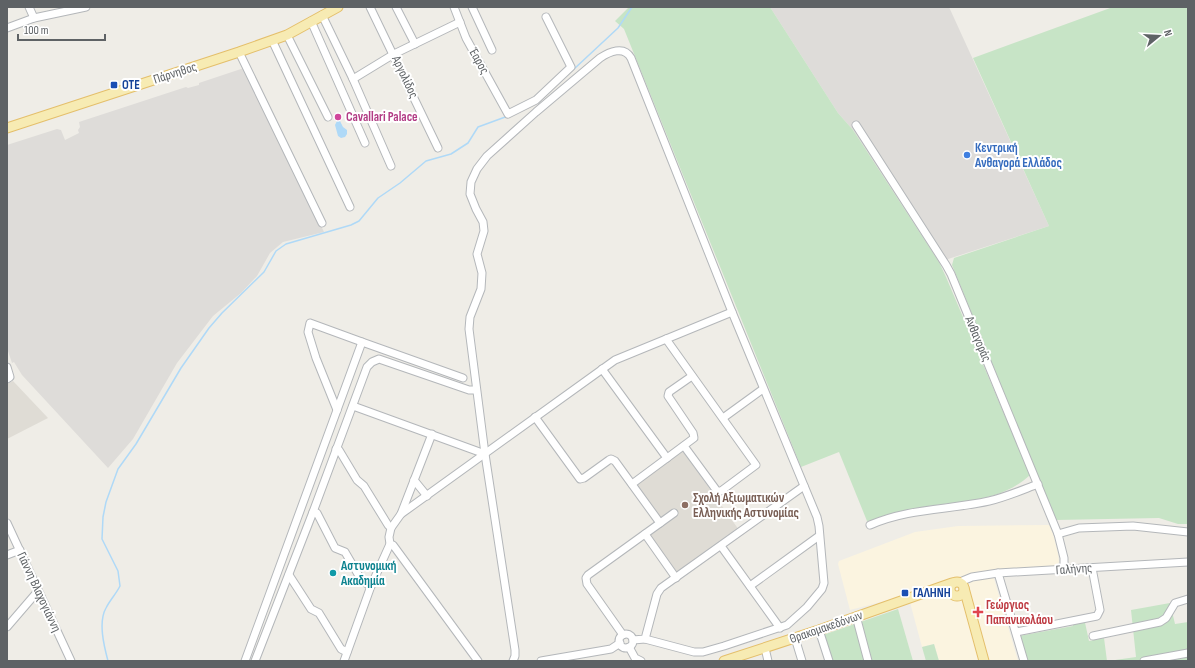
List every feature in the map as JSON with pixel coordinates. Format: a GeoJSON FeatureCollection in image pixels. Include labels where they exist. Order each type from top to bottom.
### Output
{"type":"FeatureCollection","features":[{"type":"Feature","properties":{"kind":"main road","name":"Πάρνηθος"},"geometry":{"type":"LineString","coordinates":[[7,128],[287,35],[338,7]]}},
{"type":"Feature","properties":{"kind":"main road","name":"Θρακομακεδόνων"},"geometry":{"type":"LineString","coordinates":[[724,661],[820,630],[856,616],[959,584]]}},
{"type":"Feature","properties":{"kind":"main road"},"geometry":{"type":"LineString","coordinates":[[970,608],[955,594],[950,587],[959,584],[970,608],[984,661]]}},
{"type":"Feature","properties":{"kind":"main road","name":"Θρακομακεδόνων"},"geometry":{"type":"LineString","coordinates":[[927,593],[944,592],[955,594]]}},
{"type":"Feature","properties":{"kind":"street"},"geometry":{"type":"LineString","coordinates":[[29,7],[34,18]]}},
{"type":"Feature","properties":{"kind":"street"},"geometry":{"type":"LineString","coordinates":[[7,28],[58,10],[86,7]]}},
{"type":"Feature","properties":{"kind":"street","name":"Αργολίδος"},"geometry":{"type":"LineString","coordinates":[[370,7],[394,54],[438,148]]}},
{"type":"Feature","properties":{"kind":"street"},"geometry":{"type":"LineString","coordinates":[[396,7],[415,44]]}},
{"type":"Feature","properties":{"kind":"street","name":"Έαρος"},"geometry":{"type":"LineString","coordinates":[[454,7],[466,38],[508,114],[536,100],[571,67],[546,17]]}},
{"type":"Feature","properties":{"kind":"street"},"geometry":{"type":"LineString","coordinates":[[472,7],[492,50]]}},
{"type":"Feature","properties":{"kind":"street"},"geometry":{"type":"LineString","coordinates":[[322,15],[353,79],[391,166]]}},
{"type":"Feature","properties":{"kind":"street"},"geometry":{"type":"LineString","coordinates":[[311,21],[365,143]]}},
{"type":"Feature","properties":{"kind":"street"},"geometry":{"type":"LineString","coordinates":[[353,79],[394,54],[460,22]]}},
{"type":"Feature","properties":{"kind":"street"},"geometry":{"type":"LineString","coordinates":[[287,35],[328,117]]}},
{"type":"Feature","properties":{"kind":"street"},"geometry":{"type":"LineString","coordinates":[[272,40],[350,207]]}},
{"type":"Feature","properties":{"kind":"street"},"geometry":{"type":"LineString","coordinates":[[513,661],[515,650],[485,454],[469,330],[470,317],[481,289],[482,273],[478,254],[484,231],[484,226],[470,194],[471,182],[477,169],[487,156],[593,63],[614,51],[624,51],[631,58],[763,389],[804,486],[818,522],[823,586],[802,612],[790,623],[780,628],[699,652],[690,652],[645,639],[631,643],[625,647],[620,643]]}},
{"type":"Feature","properties":{"kind":"street"},"geometry":{"type":"LineString","coordinates":[[239,52],[322,223]]}},
{"type":"Feature","properties":{"kind":"street","name":"Ανθαγοράς"},"geometry":{"type":"LineString","coordinates":[[856,125],[946,265],[1058,534],[1064,558],[1064,570]]}},
{"type":"Feature","properties":{"kind":"street"},"geometry":{"type":"LineString","coordinates":[[401,514],[615,360],[732,312]]}},
{"type":"Feature","properties":{"kind":"street"},"geometry":{"type":"LineString","coordinates":[[337,410],[316,358],[308,332],[310,322],[463,378]]}},
{"type":"Feature","properties":{"kind":"street"},"geometry":{"type":"LineString","coordinates":[[666,339],[756,465],[721,491],[717,491],[684,446]]}},
{"type":"Feature","properties":{"kind":"street"},"geometry":{"type":"LineString","coordinates":[[245,661],[362,342]]}},
{"type":"Feature","properties":{"kind":"street"},"geometry":{"type":"LineString","coordinates":[[255,661],[367,367],[379,359],[469,390],[476,390]]}},
{"type":"Feature","properties":{"kind":"street"},"geometry":{"type":"LineString","coordinates":[[7,367],[9,378]]}},
{"type":"Feature","properties":{"kind":"street"},"geometry":{"type":"LineString","coordinates":[[602,369],[667,458]]}},
{"type":"Feature","properties":{"kind":"street"},"geometry":{"type":"LineString","coordinates":[[632,484],[693,440],[694,435],[669,398],[668,394],[692,376]]}},
{"type":"Feature","properties":{"kind":"street"},"geometry":{"type":"LineString","coordinates":[[723,418],[763,389]]}},
{"type":"Feature","properties":{"kind":"street"},"geometry":{"type":"LineString","coordinates":[[353,406],[485,454]]}},
{"type":"Feature","properties":{"kind":"street"},"geometry":{"type":"LineString","coordinates":[[535,418],[580,479],[584,478],[611,459],[615,461],[660,523]]}},
{"type":"Feature","properties":{"kind":"street"},"geometry":{"type":"LineString","coordinates":[[344,661],[371,586],[390,544],[389,536],[391,528],[401,514],[432,434]]}},
{"type":"Feature","properties":{"kind":"street"},"geometry":{"type":"LineString","coordinates":[[336,449],[339,450],[357,480],[364,486],[391,528]]}},
{"type":"Feature","properties":{"kind":"street"},"geometry":{"type":"LineString","coordinates":[[414,480],[427,496]]}},
{"type":"Feature","properties":{"kind":"street"},"geometry":{"type":"LineString","coordinates":[[870,525],[913,512],[990,501],[1038,484]]}},
{"type":"Feature","properties":{"kind":"street"},"geometry":{"type":"LineString","coordinates":[[645,639],[658,591],[804,486]]}},
{"type":"Feature","properties":{"kind":"street"},"geometry":{"type":"LineString","coordinates":[[313,512],[317,513],[335,548],[345,552],[362,581],[371,586]]}},
{"type":"Feature","properties":{"kind":"street"},"geometry":{"type":"LineString","coordinates":[[623,635],[587,584],[586,578],[674,513]]}},
{"type":"Feature","properties":{"kind":"street","name":"Γιάννη Βλαχογιάννη"},"geometry":{"type":"LineString","coordinates":[[7,523],[71,661]]}},
{"type":"Feature","properties":{"kind":"street"},"geometry":{"type":"LineString","coordinates":[[1058,534],[1079,528],[1133,526],[1188,532]]}},
{"type":"Feature","properties":{"kind":"street"},"geometry":{"type":"LineString","coordinates":[[645,534],[676,578]]}},
{"type":"Feature","properties":{"kind":"street"},"geometry":{"type":"LineString","coordinates":[[750,586],[819,536]]}},
{"type":"Feature","properties":{"kind":"street"},"geometry":{"type":"LineString","coordinates":[[390,544],[393,545],[478,661]]}},
{"type":"Feature","properties":{"kind":"street"},"geometry":{"type":"LineString","coordinates":[[721,546],[780,628]]}},
{"type":"Feature","properties":{"kind":"street"},"geometry":{"type":"LineString","coordinates":[[7,556],[20,550]]}},
{"type":"Feature","properties":{"kind":"street","name":"Γαλήνης"},"geometry":{"type":"LineString","coordinates":[[959,584],[972,577],[998,574],[1188,562]]}},
{"type":"Feature","properties":{"kind":"street"},"geometry":{"type":"LineString","coordinates":[[1016,632],[1098,616],[1100,610],[1092,568]]}},
{"type":"Feature","properties":{"kind":"street"},"geometry":{"type":"LineString","coordinates":[[998,574],[1024,661]]}},
{"type":"Feature","properties":{"kind":"street"},"geometry":{"type":"LineString","coordinates":[[289,575],[311,609],[319,613],[341,649],[347,652]]}},
{"type":"Feature","properties":{"kind":"street"},"geometry":{"type":"LineString","coordinates":[[7,627],[38,591]]}},
{"type":"Feature","properties":{"kind":"street"},"geometry":{"type":"LineString","coordinates":[[1093,636],[1160,622],[1166,618],[1175,603],[1188,599]]}},
{"type":"Feature","properties":{"kind":"street"},"geometry":{"type":"LineString","coordinates":[[856,616],[868,661]]}},
{"type":"Feature","properties":{"kind":"street"},"geometry":{"type":"LineString","coordinates":[[820,630],[829,661]]}},
{"type":"Feature","properties":{"kind":"street"},"geometry":{"type":"LineString","coordinates":[[541,661],[611,649],[620,643],[620,639],[623,635]]}},
{"type":"Feature","properties":{"kind":"street"},"geometry":{"type":"LineString","coordinates":[[623,635],[629,635],[637,660]]}},
{"type":"Feature","properties":{"kind":"street"},"geometry":{"type":"LineString","coordinates":[[795,638],[802,661]]}},
{"type":"Feature","properties":{"kind":"street"},"geometry":{"type":"LineString","coordinates":[[765,648],[768,661]]}},
{"type":"Feature","properties":{"kind":"street"},"geometry":{"type":"LineString","coordinates":[[1144,661],[1188,653]]}},
{"type":"Feature","properties":{"kind":"shaded area"},"geometry":{"type":"Polygon","coordinates":[[[770,7],[949,7],[1049,226],[939,262],[853,130],[838,113],[770,7]]]}},
{"type":"Feature","properties":{"kind":"shaded area"},"geometry":{"type":"Polygon","coordinates":[[[247,67],[269,117],[324,232],[283,242],[270,253],[257,276],[241,293],[213,316],[177,363],[133,439],[108,468],[22,375],[14,362],[12,363],[7,348],[7,145],[57,129],[61,130],[65,140],[79,133],[79,122],[186,87],[188,88],[199,85],[199,83],[247,67]]]}},
{"type":"Feature","properties":{"kind":"shaded area"},"geometry":{"type":"Polygon","coordinates":[[[13,381],[48,418],[7,439],[7,384],[13,381]]]}},
{"type":"Feature","properties":{"kind":"shaded area","name":"Σχολή Αξιωματικών Ελληνικής Αστυνομίας"},"geometry":{"type":"Polygon","coordinates":[[[682,450],[739,530],[677,575],[648,535],[663,524],[634,485],[682,450]]]}},
{"type":"Feature","properties":{"kind":"shaded area"},"geometry":{"type":"Polygon","coordinates":[[[1049,525],[1058,554],[1059,562],[1056,566],[992,572],[1018,661],[939,661],[934,644],[922,647],[908,595],[850,610],[838,564],[839,561],[915,532],[958,526],[1049,525]]]}},
{"type":"Feature","properties":{"kind":"green space"},"geometry":{"type":"Polygon","coordinates":[[[629,7],[770,7],[838,113],[853,130],[939,262],[1030,475],[1017,485],[990,497],[929,506],[867,521],[839,452],[801,467],[624,29],[615,21],[629,7]]]}},
{"type":"Feature","properties":{"kind":"green space"},"geometry":{"type":"Polygon","coordinates":[[[1113,7],[1188,7],[1188,524],[1178,524],[1159,518],[1056,520],[952,265],[954,258],[1049,226],[973,58],[1113,7]]]}},
{"type":"Feature","properties":{"kind":"green space"},"geometry":{"type":"Polygon","coordinates":[[[1170,603],[1175,624],[1188,622],[1188,661],[1108,661],[1136,657],[1131,610],[1170,603]]]}},
{"type":"Feature","properties":{"kind":"green space"},"geometry":{"type":"Polygon","coordinates":[[[898,609],[913,661],[830,661],[823,635],[898,609]]]}},
{"type":"Feature","properties":{"kind":"green space"},"geometry":{"type":"Polygon","coordinates":[[[1084,618],[1089,641],[1104,638],[1107,661],[1026,661],[1019,636],[1073,626],[1072,620],[1084,618]]]}},
{"type":"Feature","properties":{"kind":"green space"},"geometry":{"type":"Polygon","coordinates":[[[934,644],[939,661],[926,661],[922,647],[934,644]]]}},
{"type":"Feature","properties":{"kind":"water"},"geometry":{"type":"Polygon","coordinates":[[[337,121],[340,121],[343,127],[347,130],[345,137],[341,138],[338,136],[335,125],[337,121]]]}},
{"type":"Feature","properties":{"kind":"waterway"},"geometry":{"type":"LineString","coordinates":[[574,69],[618,28],[632,7]]}},
{"type":"Feature","properties":{"kind":"waterway"},"geometry":{"type":"LineString","coordinates":[[108,661],[102,634],[102,620],[106,608],[120,586],[118,571],[102,539],[103,517],[106,502],[118,469],[136,444],[181,368],[209,328],[222,313],[264,272],[276,251],[286,244],[351,225],[359,221],[378,198],[400,183],[426,161],[451,154],[468,143],[478,127],[508,116]]}},
{"type":"Feature","properties":{"kind":"place","name":"ΟΤΕ"},"geometry":{"type":"Point","coordinates":[114,85]}},
{"type":"Feature","properties":{"kind":"place","name":"Cavallari Palace"},"geometry":{"type":"Point","coordinates":[338,117]}},
{"type":"Feature","properties":{"kind":"place","name":"Κεντρική Ανθαγορά Ελλάδος"},"geometry":{"type":"Point","coordinates":[967,155]}},
{"type":"Feature","properties":{"kind":"place","name":"Σχολή Αξιωματικών Ελληνικής Αστυνομίας"},"geometry":{"type":"Point","coordinates":[685,505]}},
{"type":"Feature","properties":{"kind":"place","name":"Αστυνομική Ακαδημία"},"geometry":{"type":"Point","coordinates":[333,573]}},
{"type":"Feature","properties":{"kind":"place","name":"ΓΑΛΗΝΗ"},"geometry":{"type":"Point","coordinates":[905,593]}},
{"type":"Feature","properties":{"kind":"place","name":"Γεώργιος Παπανικολάου"},"geometry":{"type":"Point","coordinates":[978,612]}}]}
